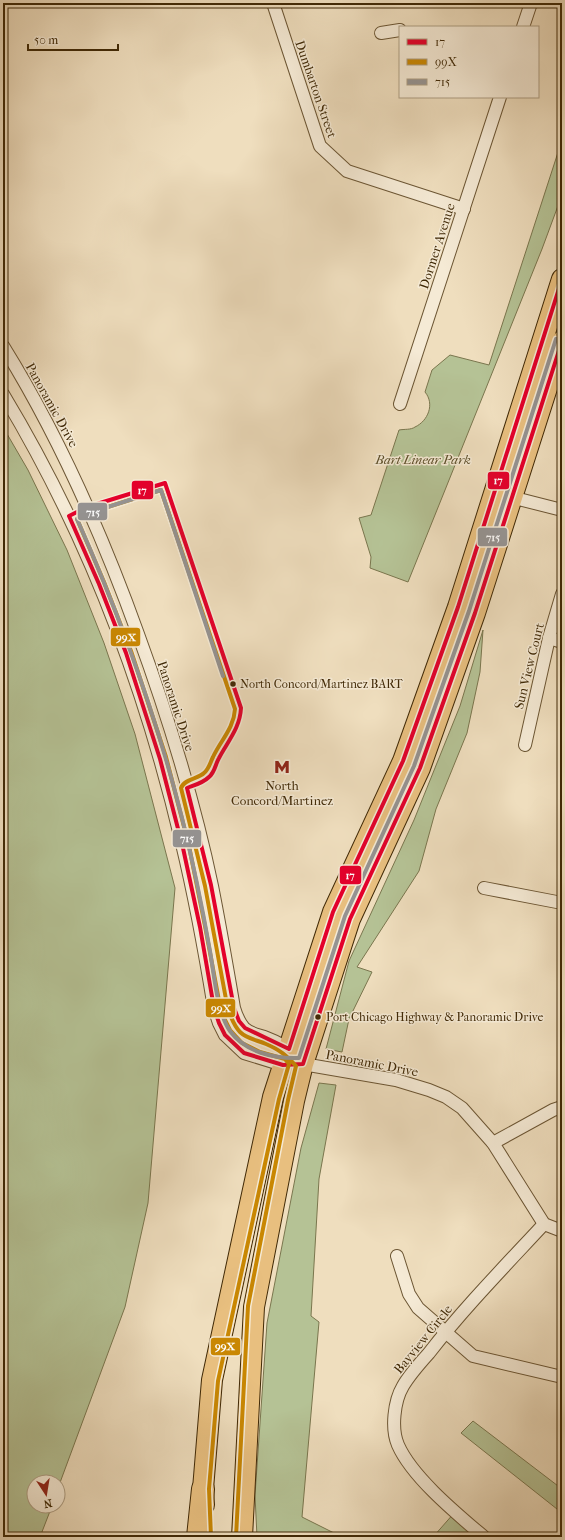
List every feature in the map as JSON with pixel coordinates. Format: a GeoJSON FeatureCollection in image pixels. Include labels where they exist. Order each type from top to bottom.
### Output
{"type":"FeatureCollection","features":[{"type":"Feature","properties":{"kind":"highway"},"geometry":{"type":"LineString","coordinates":[[198,1537],[203,1489]]}},
{"type":"Feature","properties":{"kind":"main road"},"geometry":{"type":"LineString","coordinates":[[242,1537],[254,1307],[294,1101],[303,1064],[350,919],[420,768],[475,613],[503,495],[555,330],[562,279]]}},
{"type":"Feature","properties":{"kind":"main road"},"geometry":{"type":"LineString","coordinates":[[205,1537],[203,1489],[212,1380],[273,1097],[333,912],[403,761],[458,607],[562,341]]}},
{"type":"Feature","properties":{"kind":"street","name":"Dumbarton Street"},"geometry":{"type":"LineString","coordinates":[[273,3],[320,146],[347,171],[464,209]]}},
{"type":"Feature","properties":{"kind":"street"},"geometry":{"type":"LineString","coordinates":[[523,26],[531,3]]}},
{"type":"Feature","properties":{"kind":"street"},"geometry":{"type":"LineString","coordinates":[[381,33],[399,30]]}},
{"type":"Feature","properties":{"kind":"street","name":"Dormer Avenue"},"geometry":{"type":"LineString","coordinates":[[400,404],[500,98]]}},
{"type":"Feature","properties":{"kind":"street","name":"Panoramic Drive"},"geometry":{"type":"LineString","coordinates":[[3,346],[47,422],[73,475],[110,559],[159,694],[187,788],[211,884],[234,1008],[238,1019],[244,1028],[252,1033],[267,1038],[286,1057],[303,1064],[396,1080],[446,1097],[462,1108],[493,1143],[544,1224]]}},
{"type":"Feature","properties":{"kind":"street"},"geometry":{"type":"LineString","coordinates":[[3,394],[26,433],[69,516],[102,591],[125,650],[161,764],[180,835],[192,889],[214,1008],[219,1023],[225,1035],[231,1042],[244,1052],[260,1059],[286,1057]]}},
{"type":"Feature","properties":{"kind":"street"},"geometry":{"type":"LineString","coordinates":[[503,495],[562,510]]}},
{"type":"Feature","properties":{"kind":"street","name":"Sun View Court"},"geometry":{"type":"LineString","coordinates":[[525,745],[549,638],[562,594]]}},
{"type":"Feature","properties":{"kind":"street"},"geometry":{"type":"LineString","coordinates":[[549,638],[562,642]]}},
{"type":"Feature","properties":{"kind":"street"},"geometry":{"type":"LineString","coordinates":[[484,888],[562,903]]}},
{"type":"Feature","properties":{"kind":"street"},"geometry":{"type":"LineString","coordinates":[[493,1143],[552,1110],[562,1107]]}},
{"type":"Feature","properties":{"kind":"street"},"geometry":{"type":"LineString","coordinates":[[544,1224],[562,1231]]}},
{"type":"Feature","properties":{"kind":"street","name":"Bayview Circle"},"geometry":{"type":"LineString","coordinates":[[484,1537],[455,1512],[417,1474],[397,1443],[394,1429],[394,1412],[402,1387],[445,1332],[544,1224]]}},
{"type":"Feature","properties":{"kind":"street"},"geometry":{"type":"LineString","coordinates":[[397,1256],[409,1294],[418,1308],[472,1356],[562,1377]]}},
{"type":"Feature","properties":{"kind":"green space","name":"Bart Linear Park"},"geometry":{"type":"Polygon","coordinates":[[[562,140],[562,195],[542,249],[408,582],[370,568],[371,557],[359,518],[371,515],[399,430],[413,428],[420,424],[429,412],[430,407],[428,397],[425,392],[432,370],[450,355],[489,365],[562,140]]]}},
{"type":"Feature","properties":{"kind":"green space"},"geometry":{"type":"Polygon","coordinates":[[[3,427],[28,470],[67,550],[104,643],[135,734],[175,888],[148,1203],[125,1307],[63,1474],[26,1474],[26,1514],[49,1514],[40,1537],[3,1537],[3,427]]]}},
{"type":"Feature","properties":{"kind":"green space"},"geometry":{"type":"Polygon","coordinates":[[[483,630],[480,672],[467,733],[436,809],[419,871],[357,967],[372,972],[349,1019],[342,1052],[326,1049],[349,961],[414,820],[460,706],[483,630]]]}},
{"type":"Feature","properties":{"kind":"green space"},"geometry":{"type":"Polygon","coordinates":[[[319,1083],[336,1085],[319,1179],[311,1316],[319,1322],[302,1517],[342,1537],[257,1537],[255,1495],[267,1323],[301,1148],[319,1083]]]}},
{"type":"Feature","properties":{"kind":"green space"},"geometry":{"type":"Polygon","coordinates":[[[473,1421],[562,1489],[562,1513],[461,1433],[473,1421]]]}},
{"type":"Feature","properties":{"kind":"green space"},"geometry":{"type":"Polygon","coordinates":[[[455,1512],[484,1537],[433,1537],[455,1512]]]}},
{"type":"Feature","properties":{"kind":"transit line","name":"17"},"geometry":{"type":"LineString","coordinates":[[562,279],[458,607],[403,761],[333,912],[289,1049],[245,1028],[239,1021],[234,1008],[211,885],[187,788],[199,784],[213,773],[219,758],[236,728],[241,708],[165,483],[87,507],[69,516],[99,584],[126,653],[160,759],[183,848],[200,927],[214,1008],[225,1035],[244,1053],[283,1065],[303,1064],[350,919],[420,768],[475,613],[562,341]]}},
{"type":"Feature","properties":{"kind":"transit line","name":"715"},"geometry":{"type":"LineString","coordinates":[[223,676],[161,490],[89,513],[77,519],[108,592],[136,666],[161,741],[190,851],[222,1014],[230,1031],[236,1038],[252,1049],[261,1053],[280,1057],[299,1058],[345,916],[414,766],[469,611],[556,339]]}},
{"type":"Feature","properties":{"kind":"transit line","name":"99X"},"geometry":{"type":"LineString","coordinates":[[211,1537],[209,1489],[218,1381],[279,1099],[289,1064],[285,1059],[260,1052],[242,1043],[230,1030],[225,1020],[220,1006],[189,846],[166,757],[131,651],[77,519],[89,513],[161,490],[235,709],[230,728],[216,751],[207,770],[201,775],[185,783],[181,788],[205,886],[228,1010],[240,1032],[249,1038],[275,1048],[296,1066],[248,1306],[236,1537]]}},
{"type":"Feature","properties":{"kind":"place","name":"North Concord/Martinez BART"},"geometry":{"type":"Point","coordinates":[233,684]}},
{"type":"Feature","properties":{"kind":"place","name":"North Concord/Martinez"},"geometry":{"type":"Point","coordinates":[282,767]}},
{"type":"Feature","properties":{"kind":"place","name":"Port Chicago Highway & Panoramic Drive"},"geometry":{"type":"Point","coordinates":[318,1017]}}]}
